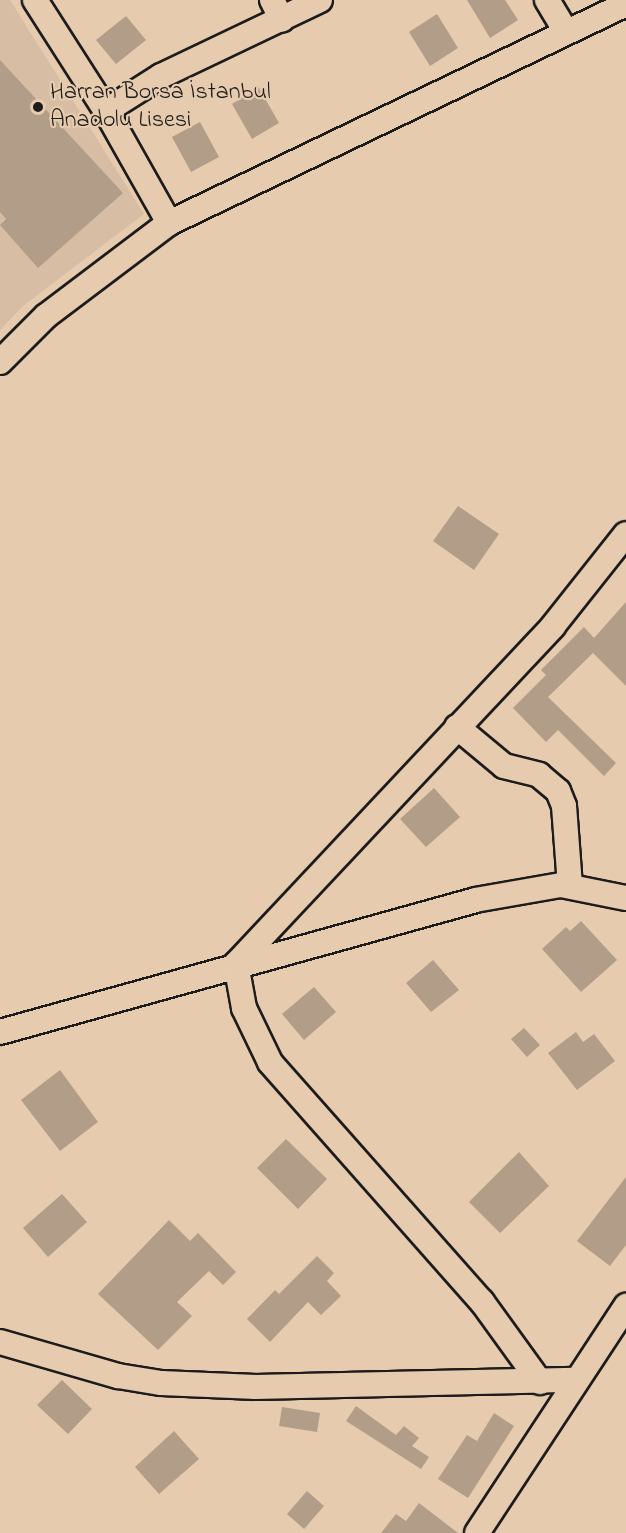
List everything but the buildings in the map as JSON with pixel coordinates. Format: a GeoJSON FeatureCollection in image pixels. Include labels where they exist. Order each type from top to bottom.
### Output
{"type":"FeatureCollection","features":[{"type":"Feature","properties":{"kind":"street"},"geometry":{"type":"LineString","coordinates":[[35,0],[106,111],[169,223]]}},
{"type":"Feature","properties":{"kind":"street"},"geometry":{"type":"LineString","coordinates":[[547,0],[566,32]]}},
{"type":"Feature","properties":{"kind":"street"},"geometry":{"type":"LineString","coordinates":[[106,111],[161,76],[277,10],[316,1]]}},
{"type":"Feature","properties":{"kind":"street"},"geometry":{"type":"LineString","coordinates":[[0,362],[54,310],[169,223],[626,4]]}},
{"type":"Feature","properties":{"kind":"street"},"geometry":{"type":"LineString","coordinates":[[236,964],[553,626],[626,534]]}},
{"type":"Feature","properties":{"kind":"street"},"geometry":{"type":"LineString","coordinates":[[457,727],[504,766],[538,775],[558,791],[564,806],[570,886]]}},
{"type":"Feature","properties":{"kind":"street"},"geometry":{"type":"LineString","coordinates":[[0,1032],[236,964],[476,900],[540,887],[570,886],[626,898]]}},
{"type":"Feature","properties":{"kind":"street"},"geometry":{"type":"LineString","coordinates":[[236,964],[244,1008],[270,1062],[482,1302],[540,1382]]}},
{"type":"Feature","properties":{"kind":"street"},"geometry":{"type":"LineString","coordinates":[[477,1533],[575,1380],[626,1306]]}},
{"type":"Feature","properties":{"kind":"street"},"geometry":{"type":"LineString","coordinates":[[0,1342],[118,1376],[162,1383],[256,1387],[575,1380]]}},
{"type":"Feature","properties":{"kind":"shaded area","name":"Harran Borsa İstanbul Anadolu Lisesi"},"geometry":{"type":"Polygon","coordinates":[[[0,0],[10,0],[144,214],[23,306],[0,330],[0,0]]]}},
{"type":"Feature","properties":{"kind":"place","name":"Harran Borsa İstanbul Anadolu Lisesi"},"geometry":{"type":"Point","coordinates":[38,107]}}]}
